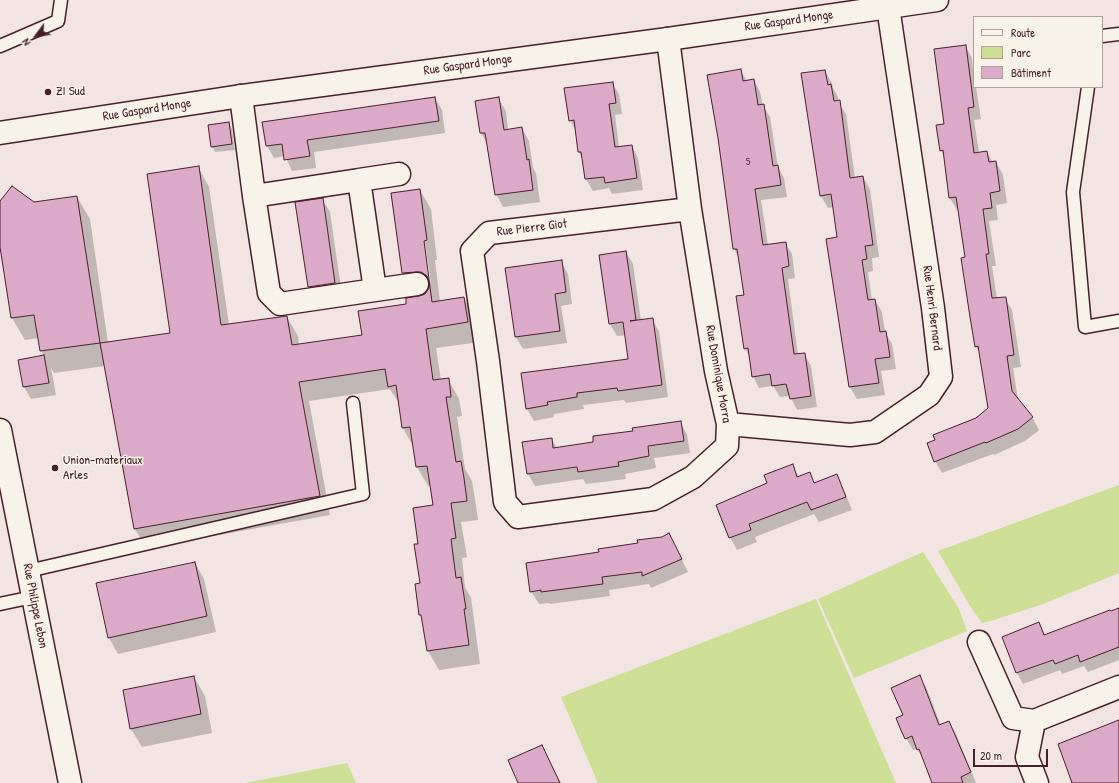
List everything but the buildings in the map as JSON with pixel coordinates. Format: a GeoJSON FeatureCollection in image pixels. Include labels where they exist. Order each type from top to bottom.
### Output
{"type":"FeatureCollection","features":[{"type":"Feature","properties":{"kind":"street","name":"Rue Gaspard Monge"},"geometry":{"type":"LineString","coordinates":[[0,133],[241,96],[936,0]]}},
{"type":"Feature","properties":{"kind":"street","name":"Rue Henri Bernard"},"geometry":{"type":"LineString","coordinates":[[728,424],[850,435],[876,432],[929,395],[940,377],[932,300],[888,7]]}},
{"type":"Feature","properties":{"kind":"street"},"geometry":{"type":"LineString","coordinates":[[668,38],[690,209]]}},
{"type":"Feature","properties":{"kind":"street"},"geometry":{"type":"LineString","coordinates":[[241,96],[254,196],[269,293],[280,304],[417,284]]}},
{"type":"Feature","properties":{"kind":"street"},"geometry":{"type":"LineString","coordinates":[[254,196],[399,174]]}},
{"type":"Feature","properties":{"kind":"street"},"geometry":{"type":"LineString","coordinates":[[359,180],[375,290]]}},
{"type":"Feature","properties":{"kind":"street","name":"Rue Dominique Morra"},"geometry":{"type":"LineString","coordinates":[[512,510],[518,517],[653,499],[693,477],[727,446],[728,424],[716,371],[690,209]]}},
{"type":"Feature","properties":{"kind":"street","name":"Rue Pierre Giot"},"geometry":{"type":"LineString","coordinates":[[512,510],[505,502],[488,361],[472,252],[489,233],[690,209]]}},
{"type":"Feature","properties":{"kind":"street","name":"Rue Philippe Lebon"},"geometry":{"type":"LineString","coordinates":[[0,430],[70,783]]}},
{"type":"Feature","properties":{"kind":"street"},"geometry":{"type":"LineString","coordinates":[[979,642],[1013,718],[1034,720],[1119,687]]}},
{"type":"Feature","properties":{"kind":"street"},"geometry":{"type":"LineString","coordinates":[[1034,720],[1027,757],[1037,783]]}},
{"type":"Feature","properties":{"kind":"lane"},"geometry":{"type":"LineString","coordinates":[[0,46],[58,21],[61,0]]}},
{"type":"Feature","properties":{"kind":"lane"},"geometry":{"type":"LineString","coordinates":[[1103,36],[1119,34]]}},
{"type":"Feature","properties":{"kind":"lane"},"geometry":{"type":"LineString","coordinates":[[1088,88],[1073,192],[1085,327],[1119,321]]}},
{"type":"Feature","properties":{"kind":"lane"},"geometry":{"type":"LineString","coordinates":[[28,571],[363,494],[353,403]]}},
{"type":"Feature","properties":{"kind":"lane"},"geometry":{"type":"LineString","coordinates":[[0,604],[33,597]]}},
{"type":"Feature","properties":{"kind":"green space"},"geometry":{"type":"Polygon","coordinates":[[[1119,485],[1119,573],[1043,604],[982,623],[970,606],[938,551],[1119,485]]]}},
{"type":"Feature","properties":{"kind":"green space"},"geometry":{"type":"Polygon","coordinates":[[[923,552],[959,609],[967,631],[854,678],[818,599],[923,552]]]}},
{"type":"Feature","properties":{"kind":"green space"},"geometry":{"type":"Polygon","coordinates":[[[816,599],[896,783],[598,783],[561,697],[816,599]]]}},
{"type":"Feature","properties":{"kind":"green space"},"geometry":{"type":"Polygon","coordinates":[[[347,763],[356,783],[246,783],[347,763]]]}},
{"type":"Feature","properties":{"kind":"place","name":"ZI Sud"},"geometry":{"type":"Point","coordinates":[48,92]}},
{"type":"Feature","properties":{"kind":"place","name":"Union-materiaux Arles"},"geometry":{"type":"Point","coordinates":[55,468]}}]}
